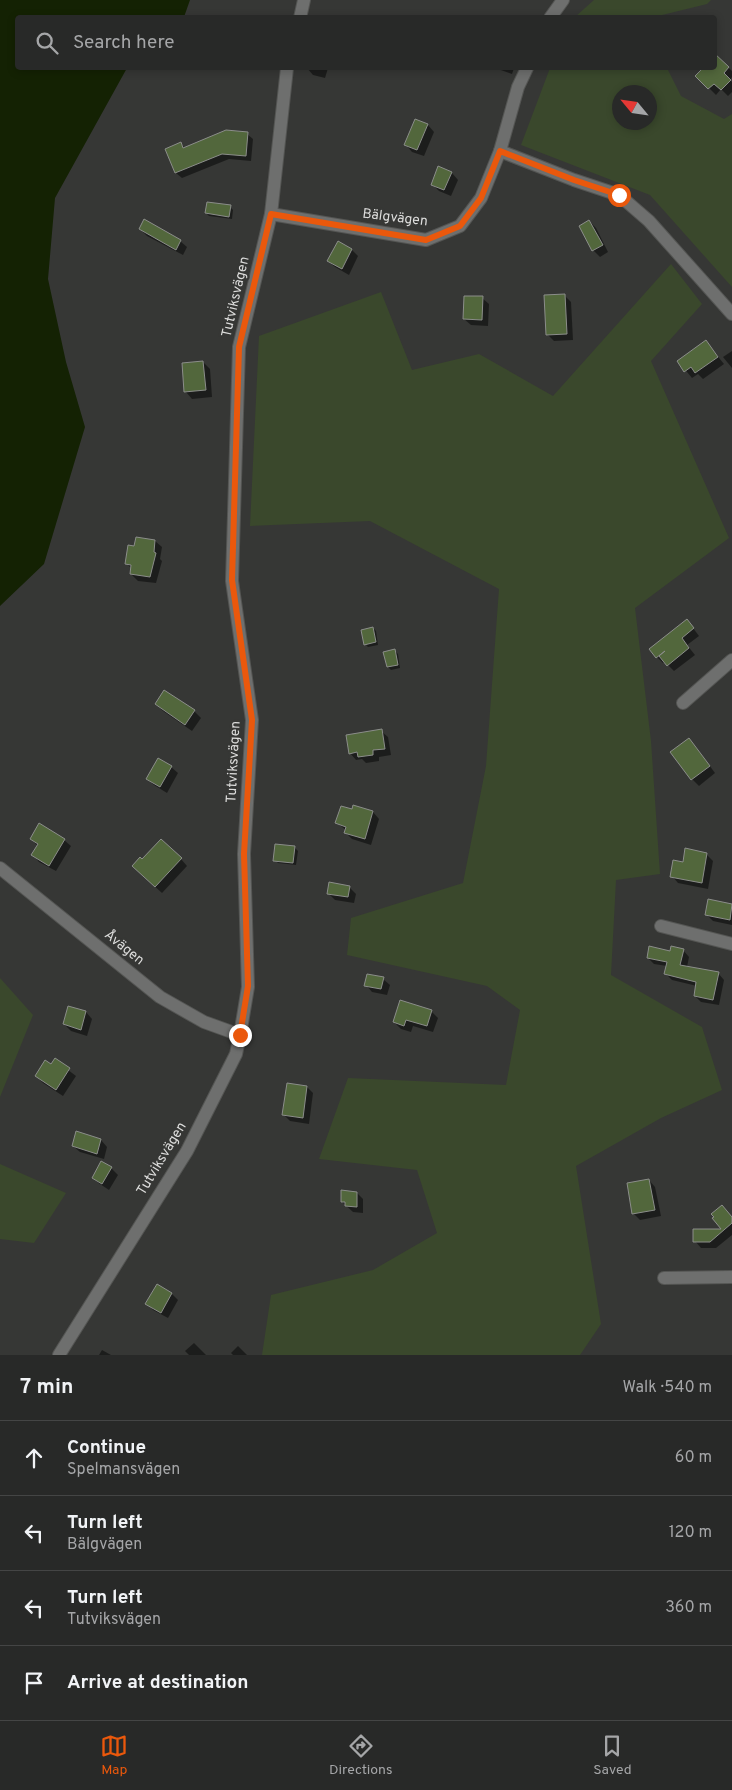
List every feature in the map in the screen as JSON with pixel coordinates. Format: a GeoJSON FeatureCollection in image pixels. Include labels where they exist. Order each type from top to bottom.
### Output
{"type":"FeatureCollection","features":[{"type":"Feature","properties":{"kind":"street"},"geometry":{"type":"LineString","coordinates":[[301,15],[304,0]]}},
{"type":"Feature","properties":{"kind":"street"},"geometry":{"type":"LineString","coordinates":[[552,15],[563,0]]}},
{"type":"Feature","properties":{"kind":"street","name":"Tutviksvägen"},"geometry":{"type":"LineString","coordinates":[[59,1355],[186,1151],[236,1054],[240,1035],[248,986],[244,854],[252,720],[232,580],[239,347],[271,214],[287,70]]}},
{"type":"Feature","properties":{"kind":"street","name":"Bälgvägen"},"geometry":{"type":"LineString","coordinates":[[271,214],[426,240],[460,226],[481,198],[500,151],[518,87],[526,70]]}},
{"type":"Feature","properties":{"kind":"street"},"geometry":{"type":"LineString","coordinates":[[500,151],[574,180],[619,195],[649,221],[732,314]]}},
{"type":"Feature","properties":{"kind":"street"},"geometry":{"type":"LineString","coordinates":[[683,703],[732,660]]}},
{"type":"Feature","properties":{"kind":"street","name":"Åvägen"},"geometry":{"type":"LineString","coordinates":[[0,868],[160,997],[204,1022],[240,1035]]}},
{"type":"Feature","properties":{"kind":"street"},"geometry":{"type":"LineString","coordinates":[[661,926],[732,944]]}},
{"type":"Feature","properties":{"kind":"street"},"geometry":{"type":"LineString","coordinates":[[664,1278],[732,1277]]}},
{"type":"Feature","properties":{"kind":"shaded area"},"geometry":{"type":"Polygon","coordinates":[[[0,0],[190,0],[185,15],[15,15],[15,70],[126,70],[55,198],[48,279],[66,362],[85,427],[44,564],[0,606],[0,0]]]}},
{"type":"Feature","properties":{"kind":"shaded area"},"geometry":{"type":"Polygon","coordinates":[[[594,0],[711,0],[707,4],[662,15],[577,15],[594,0]]]}},
{"type":"Feature","properties":{"kind":"shaded area"},"geometry":{"type":"Polygon","coordinates":[[[549,70],[668,70],[681,96],[724,119],[732,114],[732,287],[650,195],[521,145],[549,70]]]}},
{"type":"Feature","properties":{"kind":"shaded area"},"geometry":{"type":"Polygon","coordinates":[[[671,264],[702,304],[651,361],[729,538],[635,608],[651,741],[660,874],[616,880],[611,975],[702,1027],[722,1090],[661,1118],[576,1166],[601,1324],[580,1355],[262,1355],[271,1295],[373,1270],[437,1233],[417,1170],[319,1159],[348,1078],[506,1085],[520,1010],[487,986],[347,955],[351,918],[463,883],[486,766],[499,589],[370,521],[250,526],[259,336],[381,292],[412,370],[479,354],[553,396],[671,264]]]}},
{"type":"Feature","properties":{"kind":"shaded area"},"geometry":{"type":"Polygon","coordinates":[[[0,978],[33,1015],[0,1097],[0,978]]]}},
{"type":"Feature","properties":{"kind":"shaded area"},"geometry":{"type":"Polygon","coordinates":[[[0,1164],[66,1193],[34,1243],[0,1239],[0,1164]]]}},
{"type":"Feature","properties":{"kind":"building"},"geometry":{"type":"Polygon","coordinates":[[[717,56],[729,67],[724,73],[731,80],[721,90],[714,84],[708,89],[695,76],[701,70],[717,70],[717,56]]]}},
{"type":"Feature","properties":{"kind":"building"},"geometry":{"type":"Polygon","coordinates":[[[415,119],[428,124],[417,150],[404,145],[415,119]]]}},
{"type":"Feature","properties":{"kind":"building"},"geometry":{"type":"Polygon","coordinates":[[[226,130],[248,132],[246,156],[222,154],[175,173],[165,149],[181,142],[183,148],[226,130]]]}},
{"type":"Feature","properties":{"kind":"building"},"geometry":{"type":"Polygon","coordinates":[[[438,166],[452,172],[444,190],[431,185],[438,166]]]}},
{"type":"Feature","properties":{"kind":"building"},"geometry":{"type":"Polygon","coordinates":[[[207,202],[231,205],[229,217],[205,213],[207,202]]]}},
{"type":"Feature","properties":{"kind":"building"},"geometry":{"type":"Polygon","coordinates":[[[144,219],[181,240],[176,250],[139,229],[144,219]]]}},
{"type":"Feature","properties":{"kind":"building"},"geometry":{"type":"Polygon","coordinates":[[[589,220],[603,245],[592,251],[579,226],[589,220]]]}},
{"type":"Feature","properties":{"kind":"building"},"geometry":{"type":"Polygon","coordinates":[[[338,241],[352,249],[342,269],[327,261],[338,241]]]}},
{"type":"Feature","properties":{"kind":"building"},"geometry":{"type":"Polygon","coordinates":[[[565,294],[567,334],[546,335],[544,295],[565,294]]]}},
{"type":"Feature","properties":{"kind":"building"},"geometry":{"type":"Polygon","coordinates":[[[464,296],[483,296],[482,320],[463,319],[464,296]]]}},
{"type":"Feature","properties":{"kind":"building"},"geometry":{"type":"Polygon","coordinates":[[[706,340],[718,357],[695,373],[691,367],[684,372],[677,361],[706,340]]]}},
{"type":"Feature","properties":{"kind":"building"},"geometry":{"type":"Polygon","coordinates":[[[203,361],[206,390],[184,392],[182,363],[203,361]]]}},
{"type":"Feature","properties":{"kind":"building"},"geometry":{"type":"Polygon","coordinates":[[[136,537],[155,540],[154,552],[156,553],[150,577],[130,574],[131,565],[125,564],[128,545],[134,546],[136,537]]]}},
{"type":"Feature","properties":{"kind":"building"},"geometry":{"type":"Polygon","coordinates":[[[687,619],[694,628],[682,638],[689,648],[667,666],[659,656],[665,651],[656,658],[649,649],[687,619]]]}},
{"type":"Feature","properties":{"kind":"building"},"geometry":{"type":"Polygon","coordinates":[[[373,627],[376,642],[364,645],[361,630],[373,627]]]}},
{"type":"Feature","properties":{"kind":"building"},"geometry":{"type":"Polygon","coordinates":[[[395,649],[398,665],[387,667],[383,652],[395,649]]]}},
{"type":"Feature","properties":{"kind":"building"},"geometry":{"type":"Polygon","coordinates":[[[164,690],[195,710],[185,725],[155,704],[164,690]]]}},
{"type":"Feature","properties":{"kind":"building"},"geometry":{"type":"Polygon","coordinates":[[[382,729],[385,749],[373,750],[373,755],[358,757],[357,752],[349,754],[346,735],[382,729]]]}},
{"type":"Feature","properties":{"kind":"building"},"geometry":{"type":"Polygon","coordinates":[[[689,738],[710,766],[691,780],[670,752],[689,738]]]}},
{"type":"Feature","properties":{"kind":"building"},"geometry":{"type":"Polygon","coordinates":[[[158,758],[172,766],[160,787],[146,779],[158,758]]]}},
{"type":"Feature","properties":{"kind":"building"},"geometry":{"type":"Polygon","coordinates":[[[353,805],[373,811],[365,839],[344,833],[346,827],[335,823],[341,806],[352,809],[353,805]]]}},
{"type":"Feature","properties":{"kind":"building"},"geometry":{"type":"Polygon","coordinates":[[[39,823],[65,839],[49,866],[31,855],[38,844],[30,839],[39,823]]]}},
{"type":"Feature","properties":{"kind":"building"},"geometry":{"type":"Polygon","coordinates":[[[161,839],[182,858],[155,887],[132,866],[140,857],[142,859],[161,839]]]}},
{"type":"Feature","properties":{"kind":"building"},"geometry":{"type":"Polygon","coordinates":[[[275,844],[295,846],[293,863],[273,861],[275,844]]]}},
{"type":"Feature","properties":{"kind":"building"},"geometry":{"type":"Polygon","coordinates":[[[685,848],[707,853],[702,883],[670,877],[673,860],[683,862],[685,848]]]}},
{"type":"Feature","properties":{"kind":"building"},"geometry":{"type":"Polygon","coordinates":[[[329,882],[350,886],[348,897],[327,894],[329,882]]]}},
{"type":"Feature","properties":{"kind":"building"},"geometry":{"type":"Polygon","coordinates":[[[708,899],[732,904],[730,920],[705,915],[708,899]]]}},
{"type":"Feature","properties":{"kind":"building"},"geometry":{"type":"Polygon","coordinates":[[[649,946],[670,951],[671,946],[684,949],[680,965],[719,972],[713,1000],[694,996],[696,982],[664,974],[667,962],[647,958],[649,946]]]}},
{"type":"Feature","properties":{"kind":"building"},"geometry":{"type":"Polygon","coordinates":[[[367,974],[384,977],[381,989],[364,986],[367,974]]]}},
{"type":"Feature","properties":{"kind":"building"},"geometry":{"type":"Polygon","coordinates":[[[400,1000],[432,1010],[427,1026],[406,1020],[404,1026],[393,1022],[400,1000]]]}},
{"type":"Feature","properties":{"kind":"building"},"geometry":{"type":"Polygon","coordinates":[[[68,1006],[86,1011],[81,1030],[63,1024],[68,1006]]]}},
{"type":"Feature","properties":{"kind":"building"},"geometry":{"type":"Polygon","coordinates":[[[55,1058],[70,1068],[56,1090],[35,1076],[45,1060],[51,1064],[55,1058]]]}},
{"type":"Feature","properties":{"kind":"building"},"geometry":{"type":"Polygon","coordinates":[[[287,1083],[307,1086],[303,1118],[282,1115],[287,1083]]]}},
{"type":"Feature","properties":{"kind":"building"},"geometry":{"type":"Polygon","coordinates":[[[76,1131],[101,1139],[97,1154],[72,1146],[76,1131]]]}},
{"type":"Feature","properties":{"kind":"building"},"geometry":{"type":"Polygon","coordinates":[[[101,1161],[112,1167],[102,1184],[92,1178],[101,1161]]]}},
{"type":"Feature","properties":{"kind":"building"},"geometry":{"type":"Polygon","coordinates":[[[649,1179],[655,1210],[632,1214],[627,1183],[649,1179]]]}},
{"type":"Feature","properties":{"kind":"building"},"geometry":{"type":"Polygon","coordinates":[[[341,1190],[357,1192],[357,1207],[345,1206],[345,1202],[341,1202],[341,1190]]]}},
{"type":"Feature","properties":{"kind":"building"},"geometry":{"type":"Polygon","coordinates":[[[722,1205],[732,1217],[732,1223],[710,1242],[693,1242],[693,1229],[721,1229],[711,1214],[722,1205]]]}},
{"type":"Feature","properties":{"kind":"building"},"geometry":{"type":"Polygon","coordinates":[[[157,1284],[172,1293],[161,1313],[145,1304],[157,1284]]]}},
{"type":"Feature","properties":{"kind":"route"},"geometry":{"type":"LineString","coordinates":[[240,1035],[248,986],[244,854],[252,720],[232,580],[239,347],[271,214],[426,240],[460,226],[481,198],[500,151],[574,180],[619,195]]}}]}
